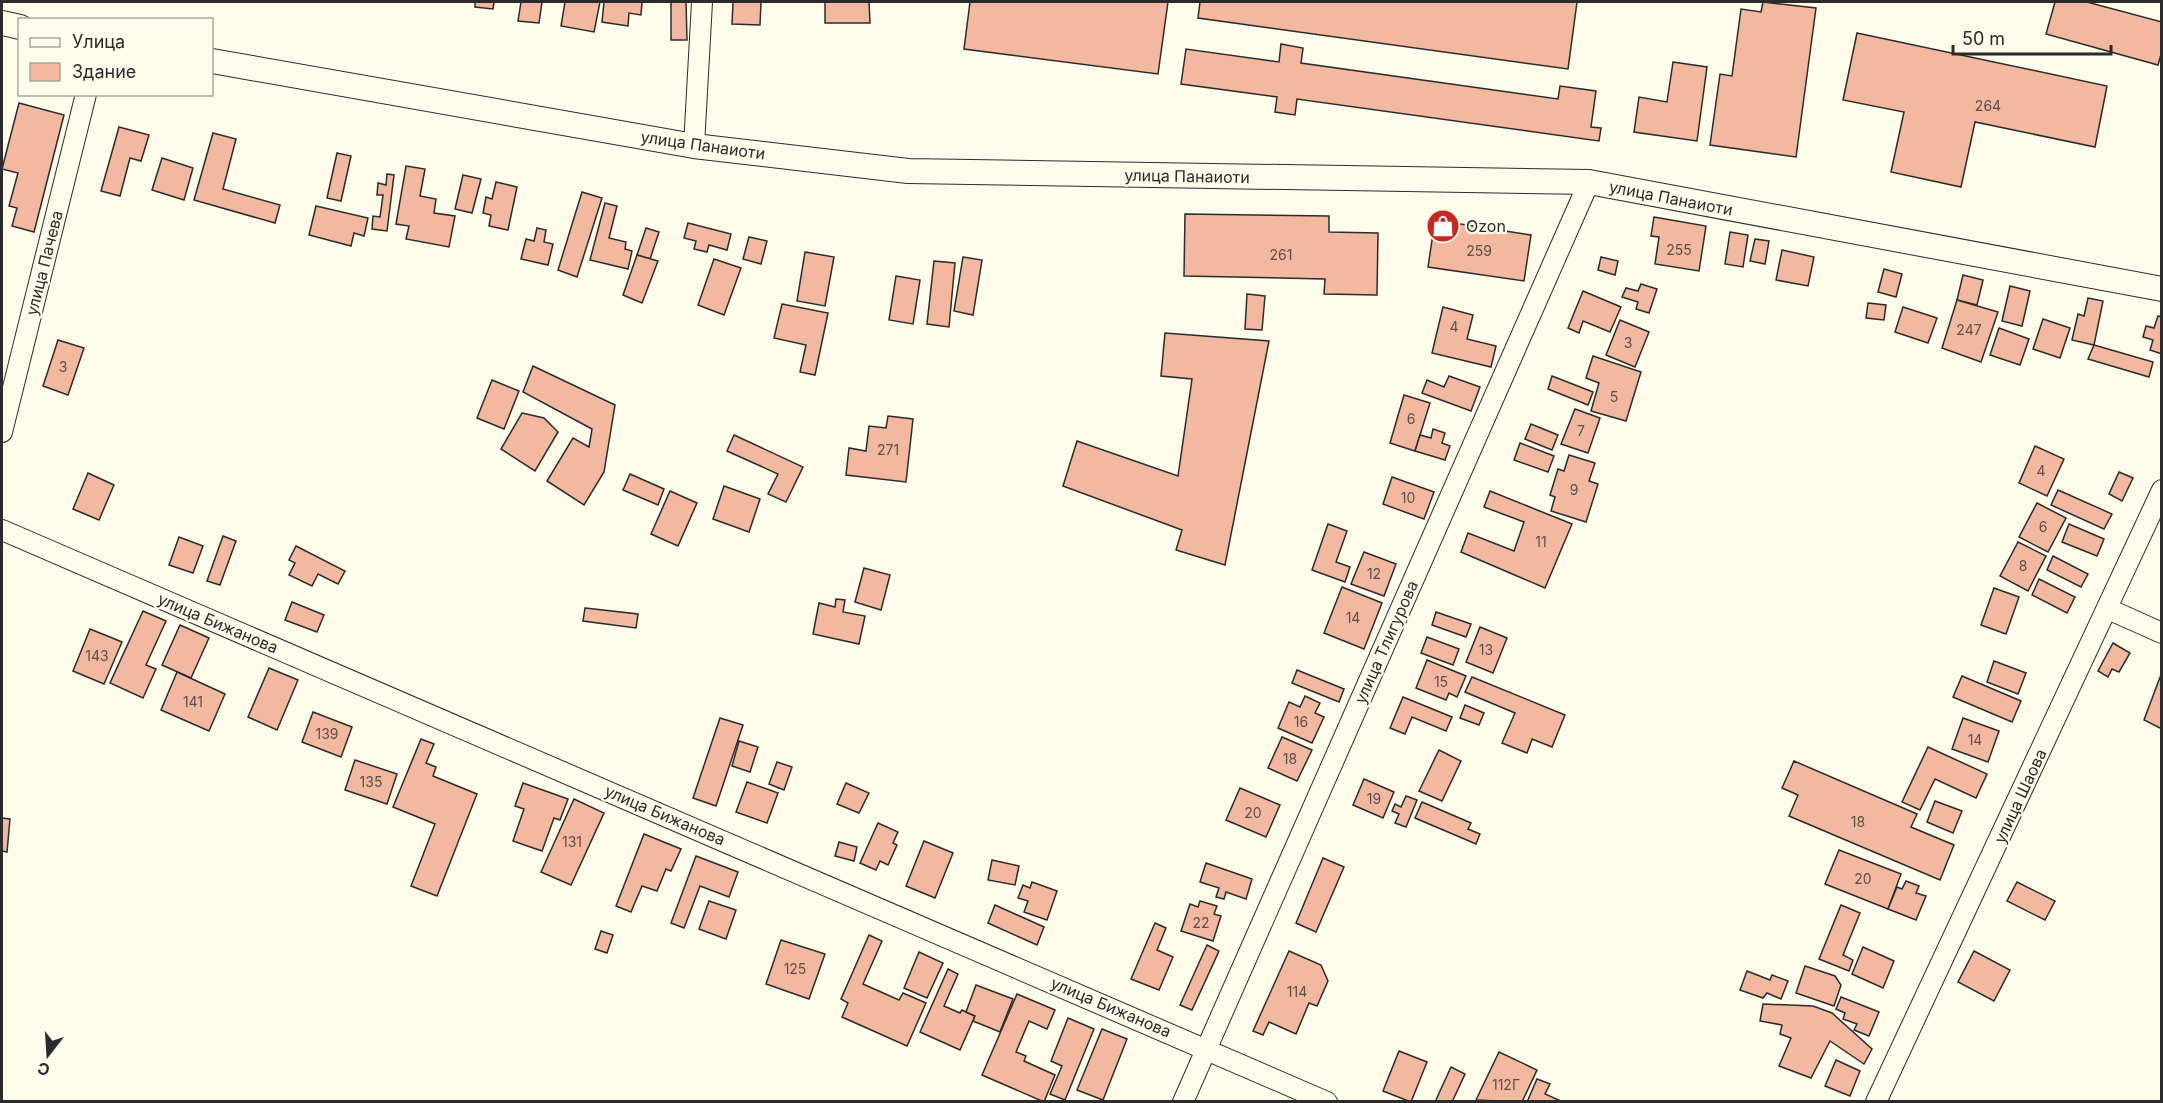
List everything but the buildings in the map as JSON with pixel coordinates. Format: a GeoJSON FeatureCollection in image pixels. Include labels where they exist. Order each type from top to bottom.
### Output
{"type":"FeatureCollection","features":[{"type":"Feature","properties":{"kind":"street"},"geometry":{"type":"LineString","coordinates":[[694,146],[702,2]]}},
{"type":"Feature","properties":{"kind":"street"},"geometry":{"type":"LineString","coordinates":[[2,23],[18,27]]}},
{"type":"Feature","properties":{"kind":"street","name":"улица Панаиоти"},"geometry":{"type":"LineString","coordinates":[[213,61],[694,146],[908,171],[1589,182],[2162,289]]}},
{"type":"Feature","properties":{"kind":"street","name":"улица Пачева"},"geometry":{"type":"LineString","coordinates":[[2,432],[86,96]]}},
{"type":"Feature","properties":{"kind":"street","name":"улица Тлигурова"},"geometry":{"type":"LineString","coordinates":[[1183,1101],[1589,182]]}},
{"type":"Feature","properties":{"kind":"street","name":"улица Шаова"},"geometry":{"type":"LineString","coordinates":[[1876,1101],[2162,490]]}},
{"type":"Feature","properties":{"kind":"street","name":"улица Бижанова"},"geometry":{"type":"LineString","coordinates":[[2,530],[1327,1101]]}},
{"type":"Feature","properties":{"kind":"street"},"geometry":{"type":"LineString","coordinates":[[2108,609],[2162,633]]}},
{"type":"Feature","properties":{"kind":"place","name":"Ozon"},"geometry":{"type":"Point","coordinates":[1443,226]}}]}
